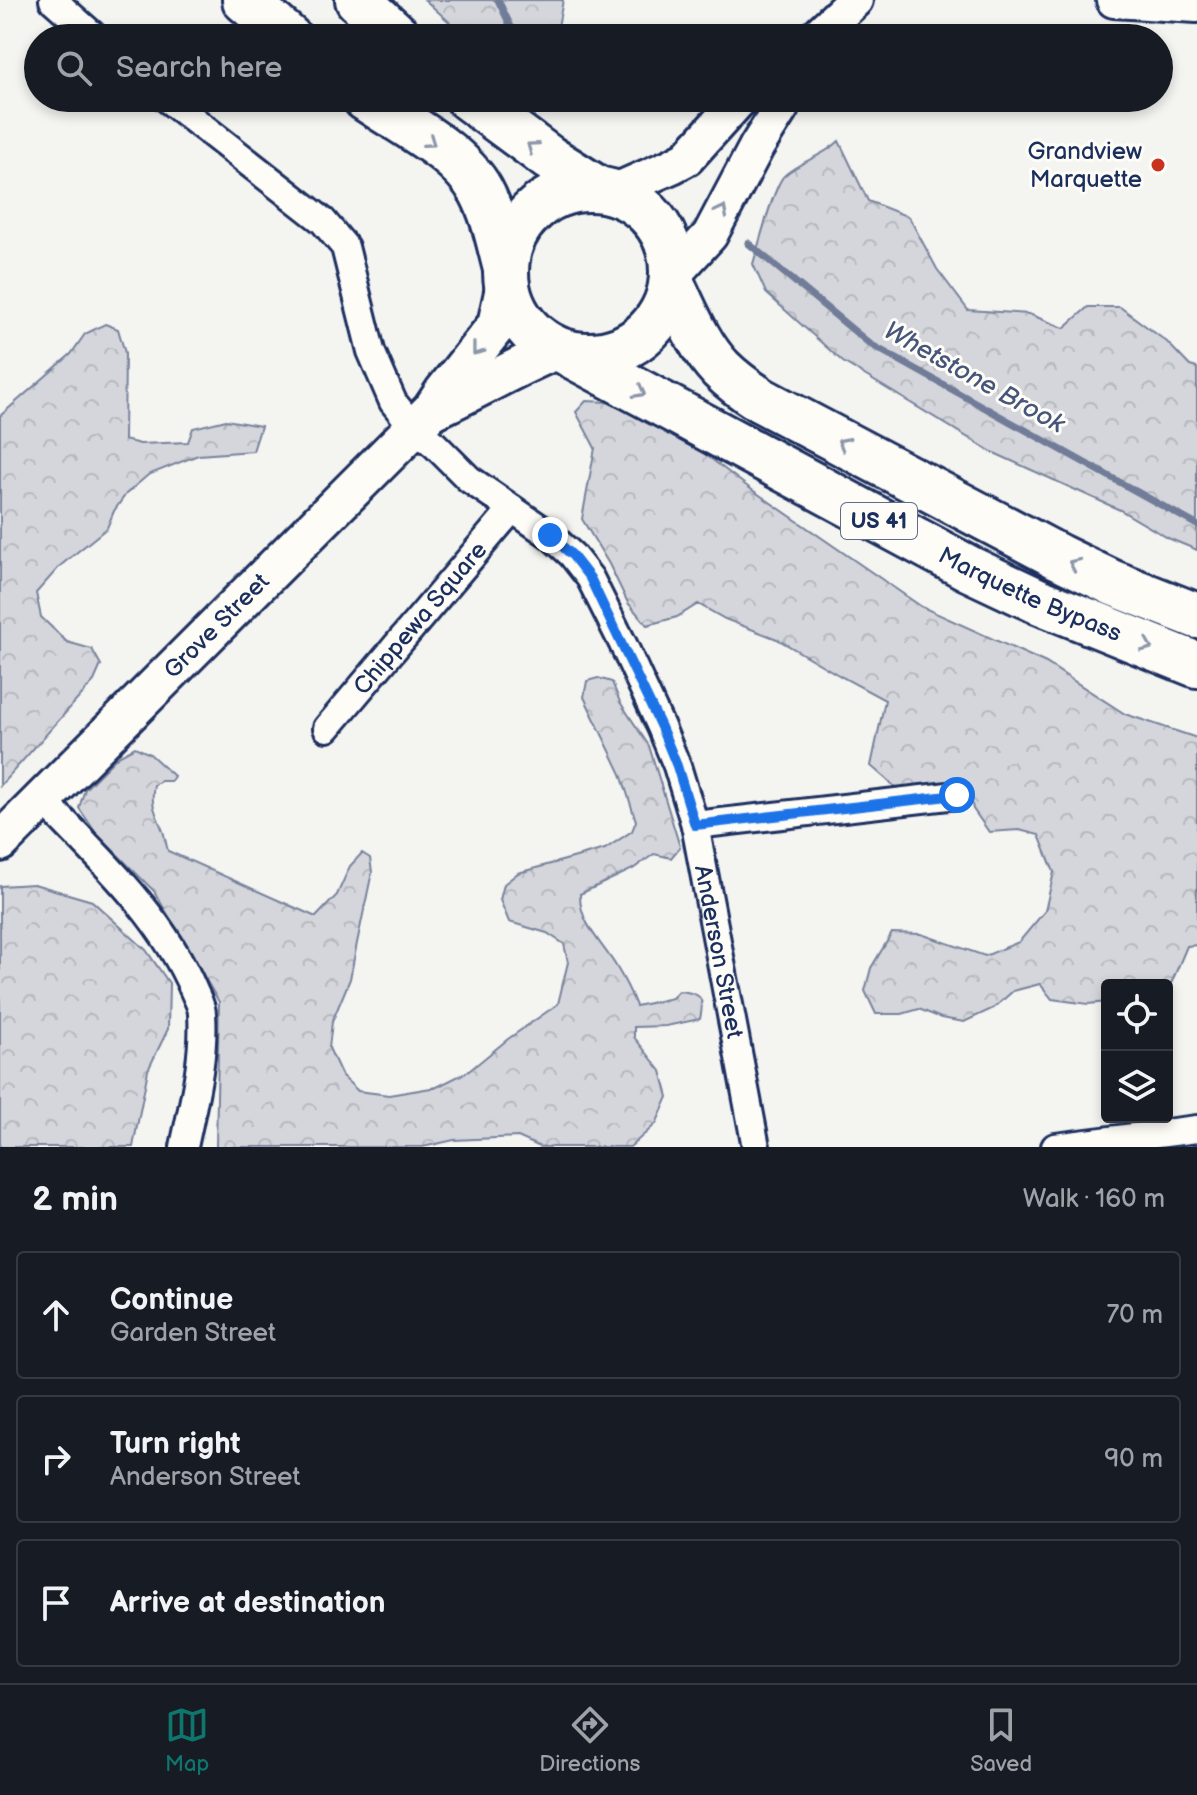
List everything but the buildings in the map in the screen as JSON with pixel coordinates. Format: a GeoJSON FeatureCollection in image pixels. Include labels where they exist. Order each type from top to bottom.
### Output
{"type":"FeatureCollection","features":[{"type":"Feature","properties":{"kind":"highway"},"geometry":{"type":"LineString","coordinates":[[245,0],[273,24]]}},
{"type":"Feature","properties":{"kind":"highway"},"geometry":{"type":"LineString","coordinates":[[358,0],[385,24]]}},
{"type":"Feature","properties":{"kind":"highway","name":"US 41"},"geometry":{"type":"LineString","coordinates":[[386,112],[456,161],[479,187],[486,200],[513,307],[523,325],[541,341],[564,352]]}},
{"type":"Feature","properties":{"kind":"highway","name":"US 41"},"geometry":{"type":"LineString","coordinates":[[485,112],[549,158],[605,190],[637,204],[654,218],[673,254],[674,280]]}},
{"type":"Feature","properties":{"kind":"highway"},"geometry":{"type":"LineString","coordinates":[[506,276],[511,245],[520,228],[535,211],[571,193],[605,190]]}},
{"type":"Feature","properties":{"kind":"highway"},"geometry":{"type":"LineString","coordinates":[[564,352],[598,354],[637,338],[653,324],[674,280]]}},
{"type":"Feature","properties":{"kind":"highway","name":"Marquette Bypass"},"geometry":{"type":"LineString","coordinates":[[674,280],[691,324],[706,350],[738,384],[761,400],[1059,557],[1113,583],[1197,616]]}},
{"type":"Feature","properties":{"kind":"highway","name":"Marquette Bypass"},"geometry":{"type":"LineString","coordinates":[[564,352],[970,569],[1064,612],[1197,665]]}},
{"type":"Feature","properties":{"kind":"main road","name":"Grove Street"},"geometry":{"type":"LineString","coordinates":[[0,842],[424,419],[497,325],[506,276]]}},
{"type":"Feature","properties":{"kind":"main road","name":"Grove Street"},"geometry":{"type":"LineString","coordinates":[[424,419],[520,365],[564,352]]}},
{"type":"Feature","properties":{"kind":"street"},"geometry":{"type":"LineString","coordinates":[[53,0],[80,24]]}},
{"type":"Feature","properties":{"kind":"street"},"geometry":{"type":"LineString","coordinates":[[830,24],[855,0]]}},
{"type":"Feature","properties":{"kind":"street"},"geometry":{"type":"LineString","coordinates":[[1114,0],[1197,5]]}},
{"type":"Feature","properties":{"kind":"street","name":"Anderson Street"},"geometry":{"type":"LineString","coordinates":[[184,112],[323,221],[345,247],[371,351],[389,394],[424,419],[435,445],[469,479],[550,535],[572,555],[590,578],[661,727],[695,825],[756,1147]]}},
{"type":"Feature","properties":{"kind":"street"},"geometry":{"type":"LineString","coordinates":[[605,190],[687,158],[728,112]]}},
{"type":"Feature","properties":{"kind":"street"},"geometry":{"type":"LineString","coordinates":[[674,280],[710,235],[778,112]]}},
{"type":"Feature","properties":{"kind":"street","name":"Chippewa Square"},"geometry":{"type":"LineString","coordinates":[[327,728],[512,509]]}},
{"type":"Feature","properties":{"kind":"street"},"geometry":{"type":"LineString","coordinates":[[695,825],[957,795]]}},
{"type":"Feature","properties":{"kind":"street"},"geometry":{"type":"LineString","coordinates":[[43,800],[147,913],[184,966],[202,1011],[198,1087],[184,1147]]}},
{"type":"Feature","properties":{"kind":"street"},"geometry":{"type":"LineString","coordinates":[[1055,1147],[1197,1129]]}},
{"type":"Feature","properties":{"kind":"green space"},"geometry":{"type":"Polygon","coordinates":[[[425,0],[563,0],[559,24],[452,24],[425,0]]]}},
{"type":"Feature","properties":{"kind":"green space"},"geometry":{"type":"Polygon","coordinates":[[[839,141],[868,201],[909,217],[937,269],[968,310],[1029,314],[1064,328],[1088,307],[1120,307],[1167,342],[1190,366],[1197,368],[1197,550],[1168,538],[1120,510],[992,452],[843,362],[766,293],[753,264],[776,190],[785,175],[839,141]]]}},
{"type":"Feature","properties":{"kind":"green space"},"geometry":{"type":"Polygon","coordinates":[[[105,324],[118,329],[125,353],[124,440],[140,444],[188,442],[193,428],[226,420],[261,426],[253,451],[198,455],[148,475],[126,494],[107,528],[60,566],[36,593],[41,617],[67,642],[92,649],[101,665],[94,681],[0,786],[0,416],[71,354],[85,334],[105,324]]]}},
{"type":"Feature","properties":{"kind":"green space"},"geometry":{"type":"Polygon","coordinates":[[[586,401],[608,402],[676,432],[748,487],[922,607],[1046,663],[1125,714],[1197,738],[1197,945],[1187,946],[1173,979],[1101,979],[1101,1003],[1088,1004],[1052,999],[1040,984],[1013,991],[994,1008],[964,1022],[941,1018],[919,1009],[902,1014],[876,1014],[865,991],[871,968],[892,933],[921,934],[985,956],[1019,942],[1045,911],[1054,872],[1039,835],[1019,830],[989,832],[973,809],[969,790],[901,792],[871,766],[885,700],[777,639],[725,619],[698,604],[677,617],[647,625],[628,603],[582,519],[595,448],[576,412],[586,401]]]}},
{"type":"Feature","properties":{"kind":"green space"},"geometry":{"type":"Polygon","coordinates":[[[598,678],[612,682],[620,702],[649,746],[680,847],[671,858],[654,854],[633,869],[580,894],[583,914],[619,971],[636,1006],[672,998],[679,991],[697,995],[702,1006],[700,1019],[666,1026],[634,1027],[634,1037],[661,1071],[668,1097],[656,1124],[630,1147],[540,1147],[518,1137],[454,1140],[423,1147],[216,1147],[219,1002],[154,891],[96,833],[79,808],[85,789],[118,756],[135,747],[150,754],[174,776],[171,781],[154,785],[153,792],[154,809],[168,851],[316,917],[337,895],[350,866],[362,853],[370,858],[372,872],[350,979],[332,1022],[329,1048],[342,1076],[358,1091],[389,1095],[437,1087],[469,1071],[558,1004],[568,962],[564,944],[547,933],[509,922],[500,900],[504,884],[518,873],[605,849],[632,831],[636,821],[621,774],[584,697],[587,681],[598,678]]]}},
{"type":"Feature","properties":{"kind":"green space"},"geometry":{"type":"Polygon","coordinates":[[[34,884],[92,901],[146,950],[169,983],[168,1029],[148,1070],[133,1147],[0,1147],[0,886],[34,884]]]}},
{"type":"Feature","properties":{"kind":"waterway","name":"Whetstone Brook"},"geometry":{"type":"LineString","coordinates":[[498,0],[510,24]]}},
{"type":"Feature","properties":{"kind":"waterway","name":"Whetstone Brook"},"geometry":{"type":"LineString","coordinates":[[748,243],[870,344],[1197,525]]}},
{"type":"Feature","properties":{"kind":"place","name":"Grandview Marquette"},"geometry":{"type":"Point","coordinates":[1158,165]}},
{"type":"Feature","properties":{"kind":"route"},"geometry":{"type":"LineString","coordinates":[[550,535],[572,555],[590,578],[623,644],[677,766],[695,825],[957,795]]}}]}
